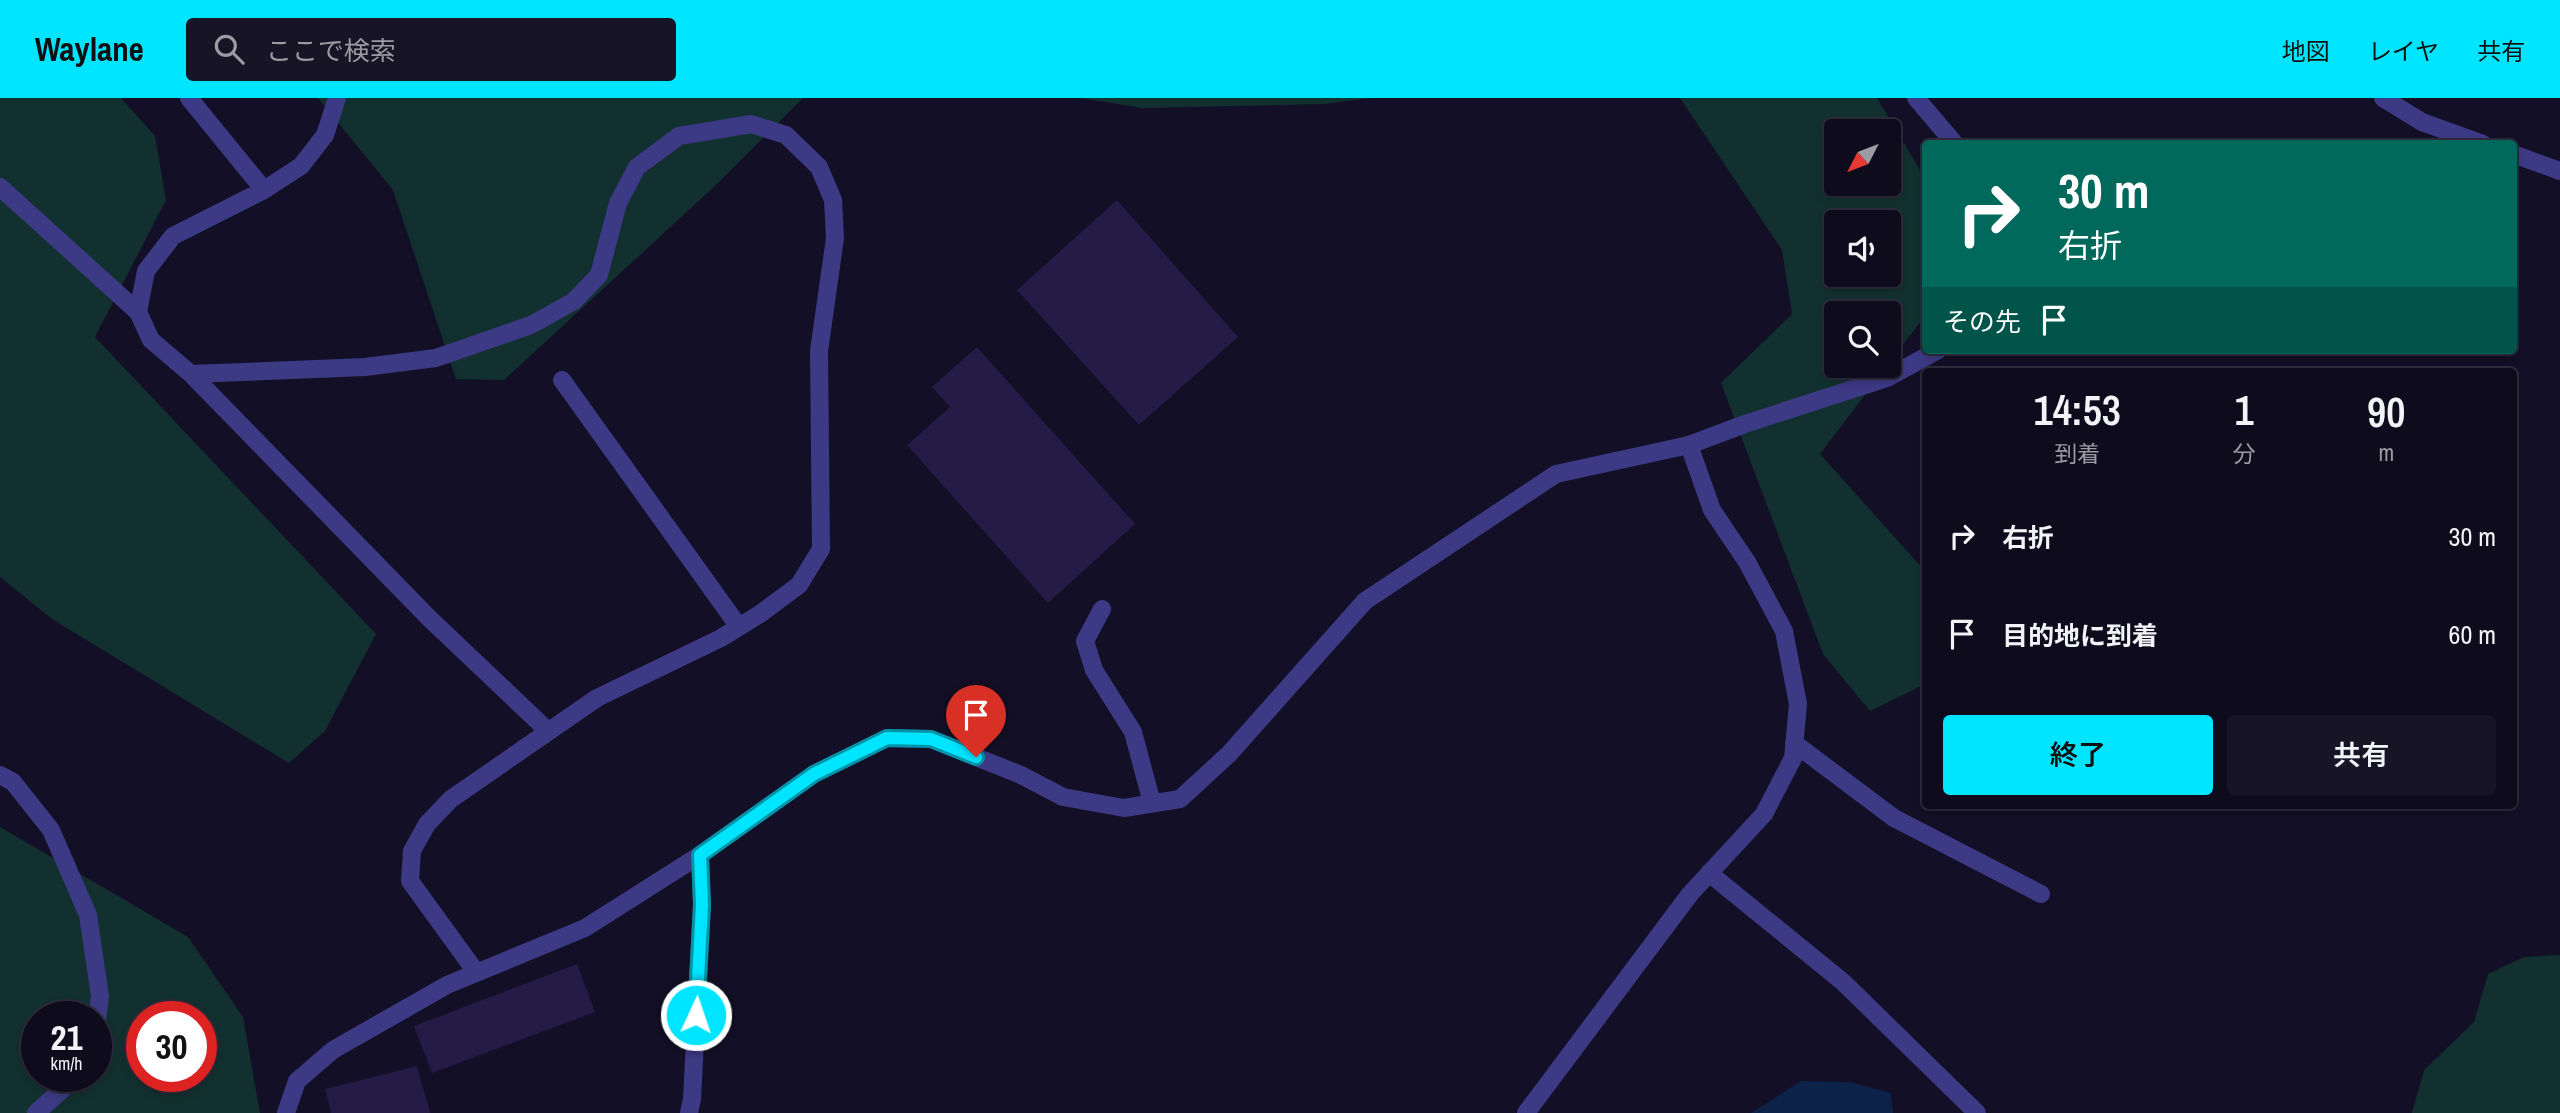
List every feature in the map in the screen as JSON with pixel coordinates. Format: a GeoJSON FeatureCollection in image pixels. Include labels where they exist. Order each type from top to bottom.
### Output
{"type":"FeatureCollection","features":[{"type":"Feature","properties":{"kind":"street"},"geometry":{"type":"LineString","coordinates":[[189,98],[264,190]]}},
{"type":"Feature","properties":{"kind":"street"},"geometry":{"type":"LineString","coordinates":[[138,312],[146,271],[173,236],[264,190],[301,166],[326,135],[337,98]]}},
{"type":"Feature","properties":{"kind":"street"},"geometry":{"type":"LineString","coordinates":[[1916,98],[1952,140]]}},
{"type":"Feature","properties":{"kind":"street"},"geometry":{"type":"LineString","coordinates":[[2383,98],[2422,122],[2472,140]]}},
{"type":"Feature","properties":{"kind":"street"},"geometry":{"type":"LineString","coordinates":[[191,374],[365,368],[436,358],[531,325],[574,301],[599,275],[618,203],[637,167],[679,136],[751,124],[786,135],[819,167],[833,200],[835,237],[818,351],[821,549],[799,586],[739,627],[597,698],[451,799],[427,824],[412,850],[410,881],[476,972]]}},
{"type":"Feature","properties":{"kind":"street"},"geometry":{"type":"LineString","coordinates":[[2517,155],[2560,171]]}},
{"type":"Feature","properties":{"kind":"street"},"geometry":{"type":"LineString","coordinates":[[0,187],[138,312],[151,340],[191,374],[429,618],[548,732]]}},
{"type":"Feature","properties":{"kind":"street"},"geometry":{"type":"LineString","coordinates":[[286,1113],[297,1081],[333,1049],[447,985],[585,928],[700,855],[814,774],[887,738],[931,739],[1021,775],[1063,797],[1124,808],[1180,799],[1228,754],[1365,601],[1556,474],[1689,445],[1887,378],[1931,354]]}},
{"type":"Feature","properties":{"kind":"street"},"geometry":{"type":"LineString","coordinates":[[562,380],[739,627]]}},
{"type":"Feature","properties":{"kind":"street"},"geometry":{"type":"LineString","coordinates":[[1526,1113],[1690,894],[1764,814],[1793,758],[1798,704],[1784,631],[1747,562],[1712,510],[1689,445]]}},
{"type":"Feature","properties":{"kind":"street"},"geometry":{"type":"LineString","coordinates":[[1102,609],[1085,641],[1094,670],[1133,732],[1152,803]]}},
{"type":"Feature","properties":{"kind":"street"},"geometry":{"type":"LineString","coordinates":[[1794,743],[1894,818],[2041,894]]}},
{"type":"Feature","properties":{"kind":"street"},"geometry":{"type":"LineString","coordinates":[[0,775],[13,782],[51,830],[88,915],[99,1001]]}},
{"type":"Feature","properties":{"kind":"street"},"geometry":{"type":"LineString","coordinates":[[689,1113],[692,1099],[702,905],[700,855]]}},
{"type":"Feature","properties":{"kind":"street"},"geometry":{"type":"LineString","coordinates":[[1709,873],[1843,982],[1977,1113]]}},
{"type":"Feature","properties":{"kind":"street"},"geometry":{"type":"LineString","coordinates":[[36,1113],[59,1092]]}},
{"type":"Feature","properties":{"kind":"green space"},"geometry":{"type":"Polygon","coordinates":[[[0,98],[121,98],[155,136],[166,200],[95,337],[376,634],[325,731],[289,763],[52,619],[0,577],[0,98]]]}},
{"type":"Feature","properties":{"kind":"green space"},"geometry":{"type":"Polygon","coordinates":[[[318,98],[803,98],[716,185],[504,380],[456,379],[393,190],[318,98]]]}},
{"type":"Feature","properties":{"kind":"green space"},"geometry":{"type":"Polygon","coordinates":[[[1081,98],[1371,98],[1324,104],[1142,108],[1081,98]]]}},
{"type":"Feature","properties":{"kind":"green space"},"geometry":{"type":"Polygon","coordinates":[[[1680,98],[1877,98],[1890,119],[1824,119],[1824,196],[1901,196],[1901,138],[1922,173],[1922,320],[1901,347],[1901,301],[1824,301],[1824,378],[1878,378],[1820,454],[1922,568],[1922,685],[1870,711],[1823,654],[1721,383],[1792,314],[1782,250],[1680,98]]]}},
{"type":"Feature","properties":{"kind":"green space"},"geometry":{"type":"Polygon","coordinates":[[[0,827],[188,937],[243,1017],[260,1113],[0,1113],[0,827]]]}},
{"type":"Feature","properties":{"kind":"green space"},"geometry":{"type":"Polygon","coordinates":[[[2560,955],[2560,1113],[2412,1113],[2424,1070],[2474,1022],[2488,974],[2524,957],[2560,955]]]}},
{"type":"Feature","properties":{"kind":"water"},"geometry":{"type":"Polygon","coordinates":[[[1801,1081],[1850,1082],[1891,1093],[1893,1113],[1751,1113],[1801,1081]]]}},
{"type":"Feature","properties":{"kind":"building"},"geometry":{"type":"Polygon","coordinates":[[[1117,200],[1238,337],[1139,425],[1017,290],[1117,200]]]}},
{"type":"Feature","properties":{"kind":"building"},"geometry":{"type":"Polygon","coordinates":[[[977,347],[1135,524],[1048,603],[907,445],[950,407],[932,387],[977,347]]]}},
{"type":"Feature","properties":{"kind":"building"},"geometry":{"type":"Polygon","coordinates":[[[577,964],[595,1012],[432,1073],[414,1026],[577,964]]]}},
{"type":"Feature","properties":{"kind":"building"},"geometry":{"type":"Polygon","coordinates":[[[417,1066],[430,1113],[331,1113],[325,1089],[417,1066]]]}},
{"type":"Feature","properties":{"kind":"route"},"geometry":{"type":"LineString","coordinates":[[696,1015],[702,905],[700,855],[814,774],[887,738],[931,739],[976,757]]}}]}
